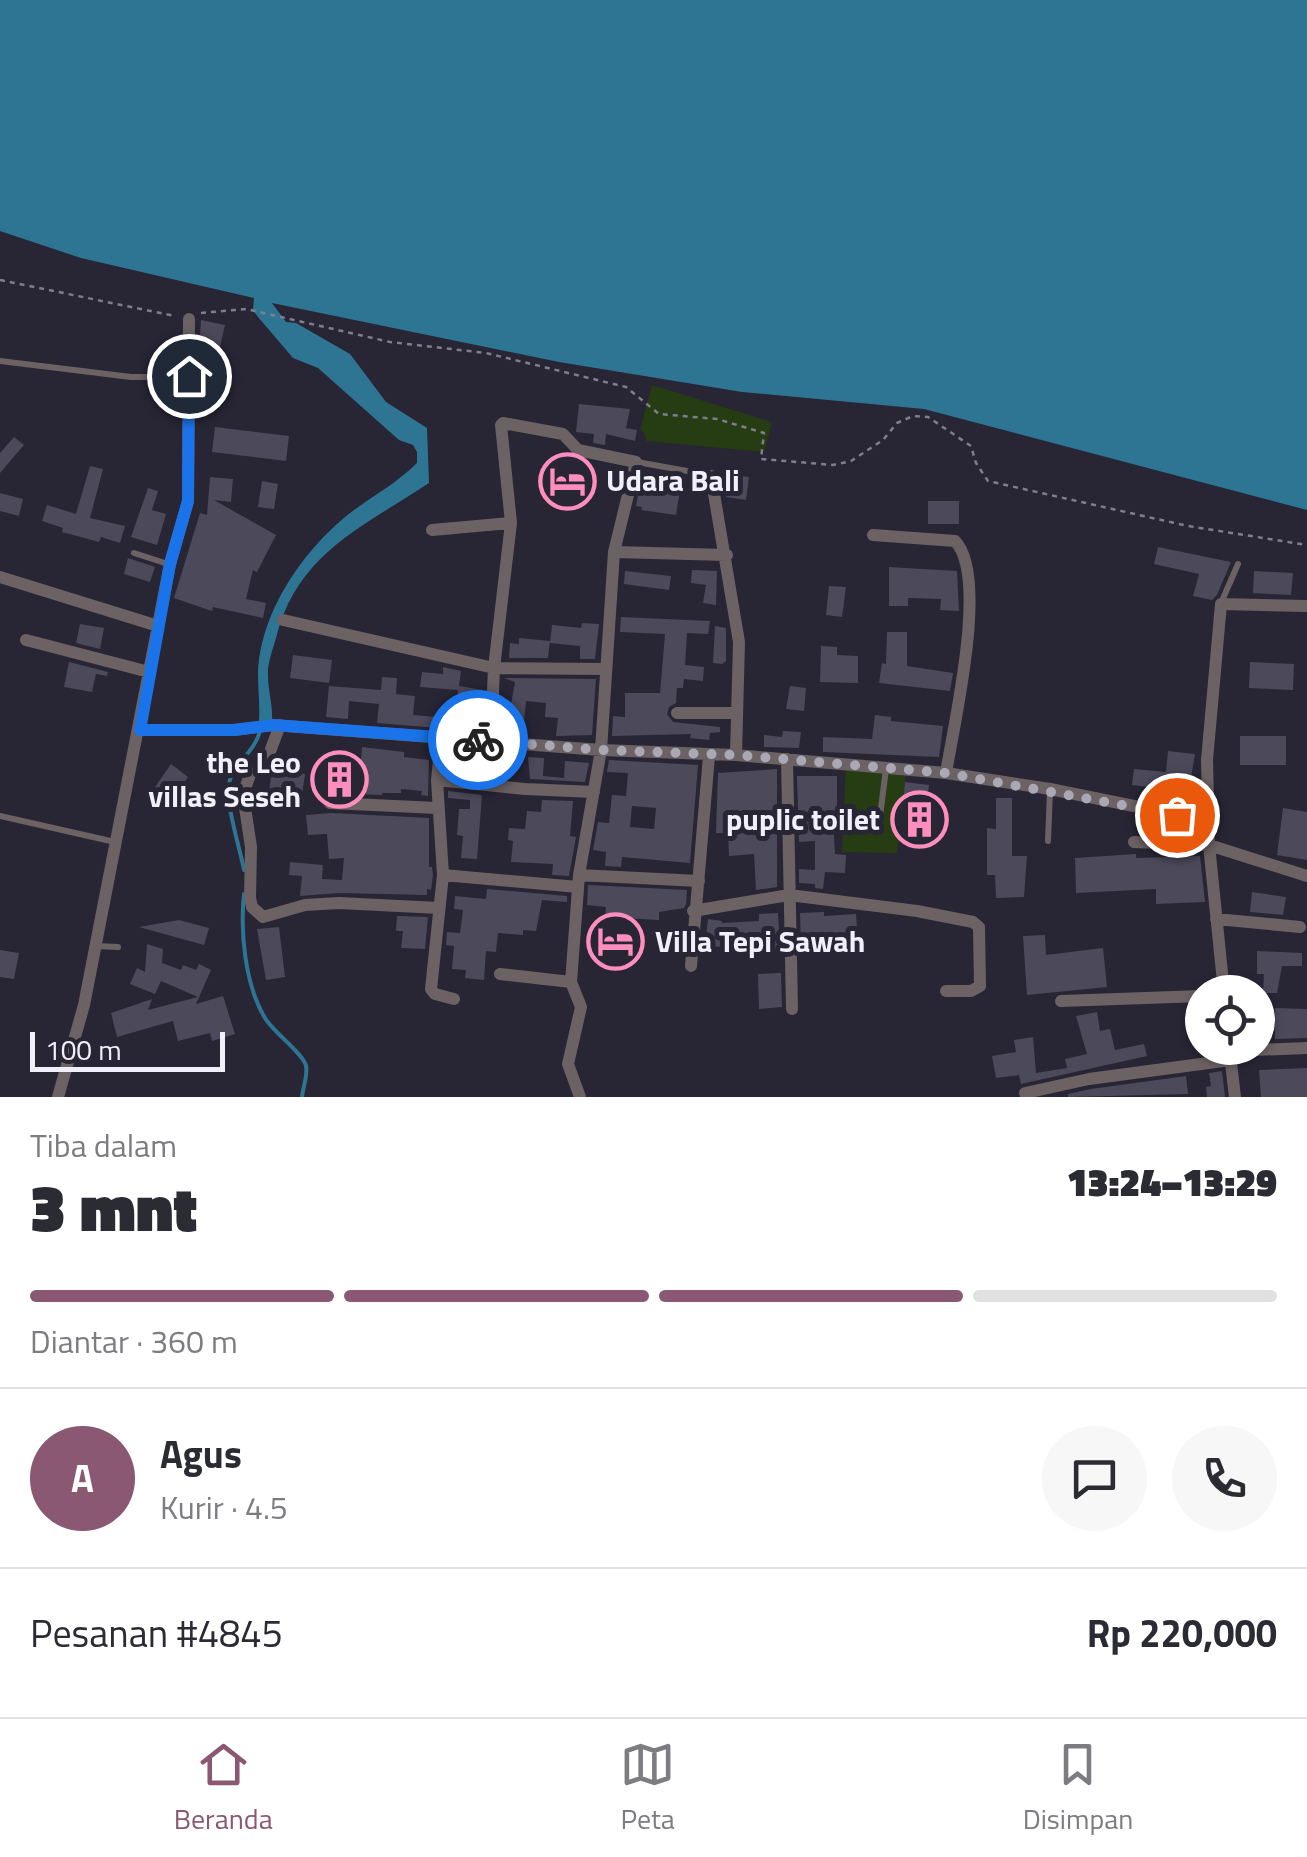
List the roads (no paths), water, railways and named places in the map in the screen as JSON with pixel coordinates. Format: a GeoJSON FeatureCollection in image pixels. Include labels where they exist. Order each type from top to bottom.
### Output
{"type":"FeatureCollection","features":[{"type":"Feature","properties":{"kind":"street"},"geometry":{"type":"LineString","coordinates":[[58,1097],[84,1005],[170,564],[188,501],[190,319]]}},
{"type":"Feature","properties":{"kind":"street"},"geometry":{"type":"LineString","coordinates":[[491,740],[494,668],[511,524],[502,424],[563,434],[578,450],[636,462],[614,552],[601,750],[578,881],[571,982],[580,1007],[568,1064],[580,1097]]}},
{"type":"Feature","properties":{"kind":"street"},"geometry":{"type":"LineString","coordinates":[[711,476],[739,642],[732,755]]}},
{"type":"Feature","properties":{"kind":"street"},"geometry":{"type":"LineString","coordinates":[[432,530],[511,524]]}},
{"type":"Feature","properties":{"kind":"street"},"geometry":{"type":"LineString","coordinates":[[873,535],[955,542],[964,551],[972,600],[946,773]]}},
{"type":"Feature","properties":{"kind":"street"},"geometry":{"type":"LineString","coordinates":[[614,552],[726,555]]}},
{"type":"Feature","properties":{"kind":"street"},"geometry":{"type":"LineString","coordinates":[[0,577],[158,626]]}},
{"type":"Feature","properties":{"kind":"street"},"geometry":{"type":"LineString","coordinates":[[1222,975],[1209,845],[1207,760],[1221,604],[1307,606]]}},
{"type":"Feature","properties":{"kind":"street"},"geometry":{"type":"LineString","coordinates":[[283,620],[494,668],[606,668]]}},
{"type":"Feature","properties":{"kind":"street"},"geometry":{"type":"LineString","coordinates":[[26,640],[149,672]]}},
{"type":"Feature","properties":{"kind":"street"},"geometry":{"type":"LineString","coordinates":[[676,713],[736,714]]}},
{"type":"Feature","properties":{"kind":"street"},"geometry":{"type":"LineString","coordinates":[[140,730],[234,730],[276,725],[601,750],[787,759],[946,773],[1050,789],[1208,821]]}},
{"type":"Feature","properties":{"kind":"street"},"geometry":{"type":"LineString","coordinates":[[276,725],[268,756],[251,772],[243,794],[251,847],[250,898],[257,913],[264,917],[305,905],[339,903],[440,908]]}},
{"type":"Feature","properties":{"kind":"street"},"geometry":{"type":"LineString","coordinates":[[441,739],[436,780],[443,876],[432,989],[435,994],[454,999]]}},
{"type":"Feature","properties":{"kind":"street"},"geometry":{"type":"LineString","coordinates":[[691,966],[708,756]]}},
{"type":"Feature","properties":{"kind":"street"},"geometry":{"type":"LineString","coordinates":[[787,759],[792,1008]]}},
{"type":"Feature","properties":{"kind":"street"},"geometry":{"type":"LineString","coordinates":[[436,780],[594,792]]}},
{"type":"Feature","properties":{"kind":"street"},"geometry":{"type":"LineString","coordinates":[[330,803],[437,808]]}},
{"type":"Feature","properties":{"kind":"street"},"geometry":{"type":"LineString","coordinates":[[1134,842],[1209,845],[1307,876]]}},
{"type":"Feature","properties":{"kind":"street"},"geometry":{"type":"LineString","coordinates":[[443,876],[699,881]]}},
{"type":"Feature","properties":{"kind":"street"},"geometry":{"type":"LineString","coordinates":[[693,911],[789,895],[917,911],[976,924],[980,986],[970,991],[946,991]]}},
{"type":"Feature","properties":{"kind":"street"},"geometry":{"type":"LineString","coordinates":[[1216,918],[1300,927]]}},
{"type":"Feature","properties":{"kind":"street"},"geometry":{"type":"LineString","coordinates":[[500,974],[571,982]]}},
{"type":"Feature","properties":{"kind":"street"},"geometry":{"type":"LineString","coordinates":[[1061,1001],[1185,997]]}},
{"type":"Feature","properties":{"kind":"street"},"geometry":{"type":"LineString","coordinates":[[1275,1050],[1307,1048]]}},
{"type":"Feature","properties":{"kind":"street"},"geometry":{"type":"LineString","coordinates":[[1025,1092],[1185,1061]]}},
{"type":"Feature","properties":{"kind":"street"},"geometry":{"type":"LineString","coordinates":[[1231,1065],[1235,1097]]}},
{"type":"Feature","properties":{"kind":"lane"},"geometry":{"type":"LineString","coordinates":[[0,362],[132,377],[189,376]]}},
{"type":"Feature","properties":{"kind":"lane"},"geometry":{"type":"LineString","coordinates":[[636,462],[711,476]]}},
{"type":"Feature","properties":{"kind":"lane"},"geometry":{"type":"LineString","coordinates":[[134,553],[170,564]]}},
{"type":"Feature","properties":{"kind":"lane"},"geometry":{"type":"LineString","coordinates":[[1221,604],[1238,564]]}},
{"type":"Feature","properties":{"kind":"lane"},"geometry":{"type":"LineString","coordinates":[[878,832],[886,769]]}},
{"type":"Feature","properties":{"kind":"lane"},"geometry":{"type":"LineString","coordinates":[[1048,841],[1050,789]]}},
{"type":"Feature","properties":{"kind":"lane"},"geometry":{"type":"LineString","coordinates":[[0,816],[116,842]]}},
{"type":"Feature","properties":{"kind":"lane"},"geometry":{"type":"LineString","coordinates":[[94,946],[118,947]]}},
{"type":"Feature","properties":{"kind":"water"},"geometry":{"type":"Polygon","coordinates":[[[0,0],[1307,0],[1307,510],[924,409],[742,392],[559,362],[272,303],[286,322],[296,323],[350,354],[386,402],[427,428],[429,483],[336,545],[299,584],[286,609],[269,661],[272,722],[259,721],[261,650],[276,604],[288,582],[336,525],[417,463],[417,452],[318,368],[293,358],[253,310],[254,298],[81,258],[0,231],[0,0]]]}},
{"type":"Feature","properties":{"kind":"waterway"},"geometry":{"type":"LineString","coordinates":[[244,870],[230,809],[229,786],[234,771],[260,731]]}},
{"type":"Feature","properties":{"kind":"waterway"},"geometry":{"type":"LineString","coordinates":[[244,894],[244,941],[253,990],[269,1024],[304,1061],[302,1097]]}},
{"type":"Feature","properties":{"kind":"place","name":"Udara Bali"},"geometry":{"type":"Point","coordinates":[567,481]}},
{"type":"Feature","properties":{"kind":"place","name":"the Leo villas Seseh"},"geometry":{"type":"Point","coordinates":[340,780]}},
{"type":"Feature","properties":{"kind":"place","name":"puplic toilet"},"geometry":{"type":"Point","coordinates":[919,820]}},
{"type":"Feature","properties":{"kind":"place","name":"Villa Tepi Sawah"},"geometry":{"type":"Point","coordinates":[616,942]}}]}
